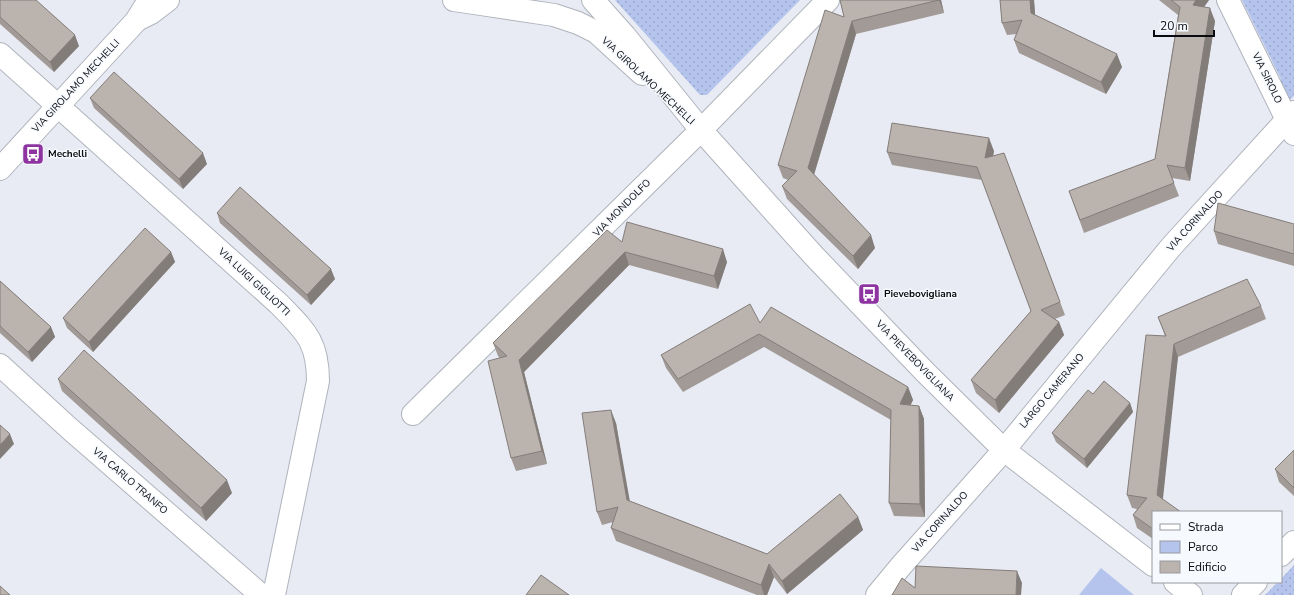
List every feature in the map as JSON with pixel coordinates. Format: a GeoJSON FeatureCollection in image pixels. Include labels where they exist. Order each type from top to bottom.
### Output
{"type":"FeatureCollection","features":[{"type":"Feature","properties":{"kind":"street","name":"VIA GIROLAMO MECHELLI"},"geometry":{"type":"LineString","coordinates":[[0,169],[136,21],[148,0]]}},
{"type":"Feature","properties":{"kind":"street","name":"VIA GIROLAMO MECHELLI"},"geometry":{"type":"LineString","coordinates":[[136,21],[151,13],[168,0]]}},
{"type":"Feature","properties":{"kind":"street","name":"VIA GIROLAMO MECHELLI"},"geometry":{"type":"LineString","coordinates":[[454,0],[554,15],[586,26],[596,32],[701,130]]}},
{"type":"Feature","properties":{"kind":"street","name":"VIA GIROLAMO MECHELLI"},"geometry":{"type":"LineString","coordinates":[[593,0],[625,36],[701,130]]}},
{"type":"Feature","properties":{"kind":"street","name":"VIA MONDOLFO"},"geometry":{"type":"LineString","coordinates":[[413,414],[701,130],[828,0]]}},
{"type":"Feature","properties":{"kind":"street","name":"VIA SIROLO"},"geometry":{"type":"LineString","coordinates":[[1228,0],[1292,121]]}},
{"type":"Feature","properties":{"kind":"street","name":"VIA LUIGI GIGLIOTTI"},"geometry":{"type":"LineString","coordinates":[[0,54],[279,304],[306,332],[315,351],[318,366],[318,381],[274,595]]}},
{"type":"Feature","properties":{"kind":"street","name":"VIA CORINALDO"},"geometry":{"type":"LineString","coordinates":[[1101,333],[1172,247],[1292,121]]}},
{"type":"Feature","properties":{"kind":"street","name":"VIA PIEVEBOVIGLIANA"},"geometry":{"type":"LineString","coordinates":[[701,130],[830,273],[925,372],[1004,450],[1152,564]]}},
{"type":"Feature","properties":{"kind":"street","name":"LARGO CAMERANO"},"geometry":{"type":"LineString","coordinates":[[1004,450],[1101,333]]}},
{"type":"Feature","properties":{"kind":"street","name":"VIA CARLO TRANFO"},"geometry":{"type":"LineString","coordinates":[[0,365],[70,429],[261,595]]}},
{"type":"Feature","properties":{"kind":"street","name":"VIA CORINALDO"},"geometry":{"type":"LineString","coordinates":[[877,595],[900,566],[1004,450]]}},
{"type":"Feature","properties":{"kind":"street"},"geometry":{"type":"LineString","coordinates":[[1282,555],[1294,542]]}},
{"type":"Feature","properties":{"kind":"street"},"geometry":{"type":"LineString","coordinates":[[1175,583],[1191,595]]}},
{"type":"Feature","properties":{"kind":"street"},"geometry":{"type":"LineString","coordinates":[[1244,595],[1255,583]]}},
{"type":"Feature","properties":{"kind":"green space"},"geometry":{"type":"Polygon","coordinates":[[[615,0],[800,0],[707,95],[700,95],[615,0]]]}},
{"type":"Feature","properties":{"kind":"green space"},"geometry":{"type":"Polygon","coordinates":[[[1242,0],[1294,0],[1294,96],[1289,100],[1275,82],[1281,79],[1242,0]]]}},
{"type":"Feature","properties":{"kind":"green space"},"geometry":{"type":"Polygon","coordinates":[[[1294,565],[1294,595],[1265,595],[1277,583],[1282,583],[1282,578],[1294,565]]]}},
{"type":"Feature","properties":{"kind":"green space"},"geometry":{"type":"Polygon","coordinates":[[[1101,568],[1134,595],[1079,595],[1101,568]]]}},
{"type":"Feature","properties":{"kind":"building"},"geometry":{"type":"Polygon","coordinates":[[[0,0],[36,0],[75,35],[50,62],[0,17],[0,0]]]}},
{"type":"Feature","properties":{"kind":"building"},"geometry":{"type":"Polygon","coordinates":[[[840,0],[939,0],[852,21],[808,168],[871,235],[853,256],[782,186],[797,171],[778,165],[825,10],[844,17],[840,0]]]}},
{"type":"Feature","properties":{"kind":"building"},"geometry":{"type":"Polygon","coordinates":[[[1000,0],[1030,0],[1031,13],[1117,54],[1101,82],[1014,40],[1022,20],[1002,23],[1000,0]]]}},
{"type":"Feature","properties":{"kind":"building"},"geometry":{"type":"Polygon","coordinates":[[[1171,0],[1196,0],[1193,5],[1210,8],[1185,168],[1167,165],[1174,183],[1080,220],[1069,191],[1155,159],[1180,7],[1171,0]]]}},
{"type":"Feature","properties":{"kind":"building"},"geometry":{"type":"Polygon","coordinates":[[[114,72],[203,153],[179,179],[90,98],[114,72]]]}},
{"type":"Feature","properties":{"kind":"building"},"geometry":{"type":"Polygon","coordinates":[[[892,123],[989,138],[985,158],[1004,153],[1060,302],[1041,310],[1059,322],[995,400],[971,380],[1031,311],[977,167],[887,152],[892,123]]]}},
{"type":"Feature","properties":{"kind":"building"},"geometry":{"type":"Polygon","coordinates":[[[240,187],[331,269],[307,295],[217,213],[240,187]]]}},
{"type":"Feature","properties":{"kind":"building"},"geometry":{"type":"Polygon","coordinates":[[[1218,203],[1294,224],[1294,254],[1214,231],[1218,203]]]}},
{"type":"Feature","properties":{"kind":"building"},"geometry":{"type":"Polygon","coordinates":[[[627,222],[723,249],[714,276],[625,252],[519,360],[542,451],[511,458],[488,361],[507,356],[493,343],[607,230],[622,242],[627,222]]]}},
{"type":"Feature","properties":{"kind":"building"},"geometry":{"type":"Polygon","coordinates":[[[145,228],[171,252],[89,342],[63,318],[145,228]]]}},
{"type":"Feature","properties":{"kind":"building"},"geometry":{"type":"Polygon","coordinates":[[[1247,279],[1261,306],[1174,344],[1157,495],[1180,511],[1152,511],[1152,528],[1133,515],[1147,498],[1127,495],[1146,335],[1166,336],[1158,317],[1247,279]]]}},
{"type":"Feature","properties":{"kind":"building"},"geometry":{"type":"Polygon","coordinates":[[[0,281],[51,327],[28,352],[0,326],[0,281]]]}},
{"type":"Feature","properties":{"kind":"building"},"geometry":{"type":"Polygon","coordinates":[[[750,304],[760,323],[771,307],[908,387],[900,404],[919,406],[920,504],[889,503],[891,410],[759,334],[678,379],[661,355],[750,304]]]}},
{"type":"Feature","properties":{"kind":"building"},"geometry":{"type":"Polygon","coordinates":[[[84,350],[227,480],[201,508],[58,379],[84,350]]]}},
{"type":"Feature","properties":{"kind":"building"},"geometry":{"type":"Polygon","coordinates":[[[1104,381],[1130,403],[1084,459],[1052,433],[1088,390],[1093,394],[1104,381]]]}},
{"type":"Feature","properties":{"kind":"building"},"geometry":{"type":"Polygon","coordinates":[[[611,410],[627,500],[767,554],[840,494],[858,517],[782,581],[769,564],[761,585],[611,528],[618,507],[597,512],[582,413],[611,410]]]}},
{"type":"Feature","properties":{"kind":"building"},"geometry":{"type":"Polygon","coordinates":[[[0,425],[10,434],[0,445],[0,425]]]}},
{"type":"Feature","properties":{"kind":"building"},"geometry":{"type":"Polygon","coordinates":[[[1294,450],[1294,488],[1275,469],[1294,450]]]}},
{"type":"Feature","properties":{"kind":"building"},"geometry":{"type":"Polygon","coordinates":[[[916,566],[1017,571],[1016,595],[892,595],[902,578],[915,588],[916,566]]]}},
{"type":"Feature","properties":{"kind":"building"},"geometry":{"type":"Polygon","coordinates":[[[541,575],[569,595],[526,595],[541,575]]]}},
{"type":"Feature","properties":{"kind":"building"},"geometry":{"type":"Polygon","coordinates":[[[0,586],[10,595],[0,595],[0,586]]]}},
{"type":"Feature","properties":{"kind":"place","name":"Mechelli"},"geometry":{"type":"Point","coordinates":[33,154]}},
{"type":"Feature","properties":{"kind":"place","name":"Pievebovigliana"},"geometry":{"type":"Point","coordinates":[869,294]}}]}
